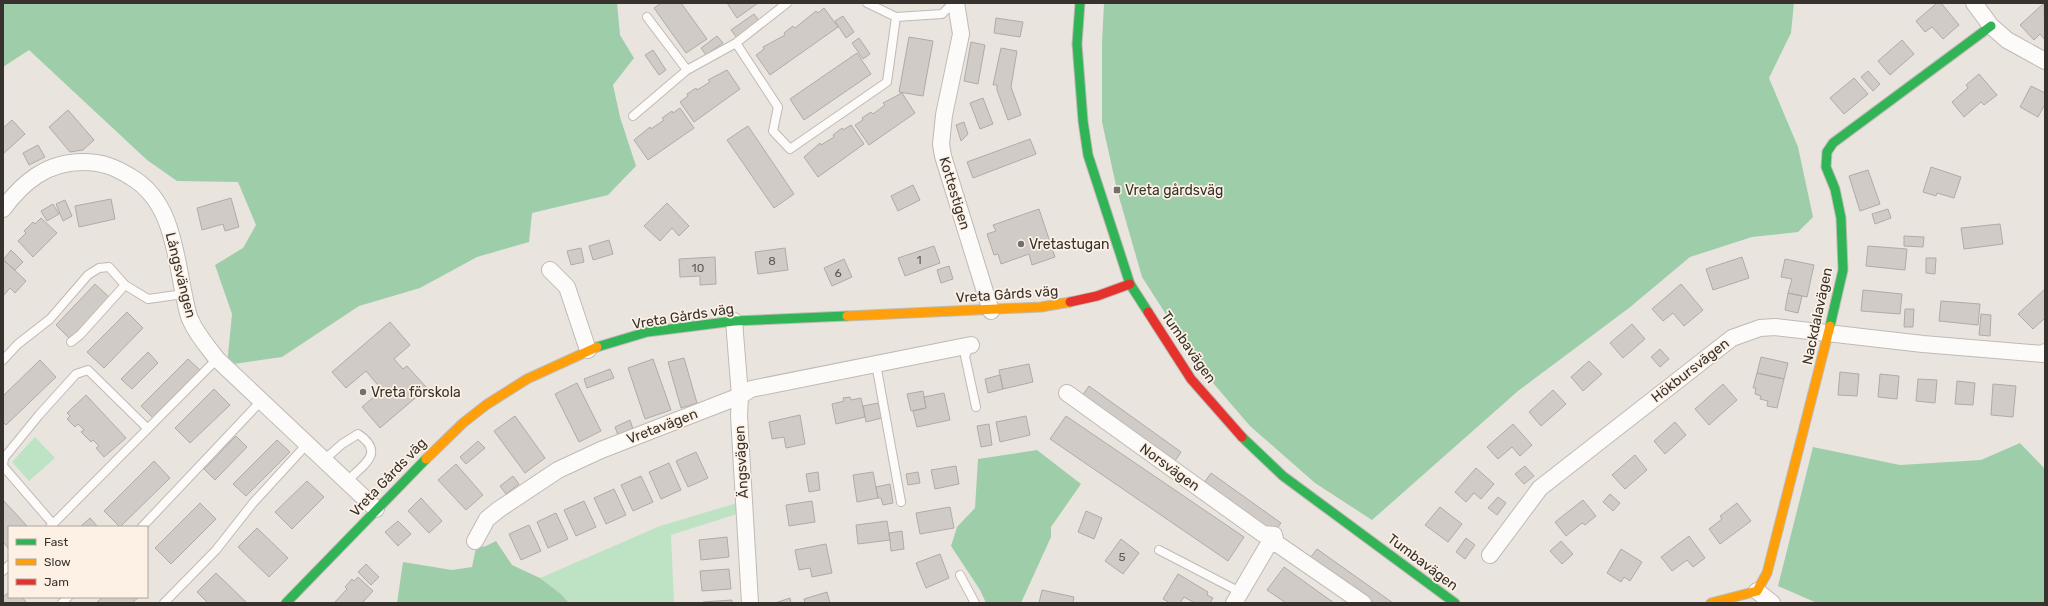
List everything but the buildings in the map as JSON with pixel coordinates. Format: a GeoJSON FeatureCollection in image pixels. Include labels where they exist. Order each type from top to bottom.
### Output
{"type":"FeatureCollection","features":[{"type":"Feature","properties":{"kind":"street","name":"Kottestigen"},"geometry":{"type":"LineString","coordinates":[[954,3],[961,34],[944,115],[941,144],[943,156],[991,311]]}},
{"type":"Feature","properties":{"kind":"street","name":"Tumbavägen"},"geometry":{"type":"LineString","coordinates":[[1080,3],[1077,44],[1083,121],[1088,155],[1130,284],[1191,379],[1233,428],[1283,476],[1455,603]]}},
{"type":"Feature","properties":{"kind":"street"},"geometry":{"type":"LineString","coordinates":[[1974,3],[1991,26],[2007,40],[2045,61]]}},
{"type":"Feature","properties":{"kind":"street","name":"Nackdalavägen"},"geometry":{"type":"LineString","coordinates":[[1757,591],[1767,573],[1843,270],[1841,218],[1835,189],[1826,167],[1827,152],[1833,142],[1991,26]]}},
{"type":"Feature","properties":{"kind":"street","name":"Långsvängen"},"geometry":{"type":"LineString","coordinates":[[3,209],[15,193],[36,174],[64,163],[103,163],[121,170],[139,181],[161,208],[172,236],[190,320],[200,338],[217,359],[348,480],[376,508]]}},
{"type":"Feature","properties":{"kind":"street"},"geometry":{"type":"LineString","coordinates":[[550,270],[567,286],[588,350]]}},
{"type":"Feature","properties":{"kind":"street","name":"Vreta Gårds väg"},"geometry":{"type":"LineString","coordinates":[[286,603],[438,445],[486,405],[527,379],[588,350],[647,332],[734,321],[1041,308],[1106,295],[1130,284]]}},
{"type":"Feature","properties":{"kind":"street","name":"Ängsvägen"},"geometry":{"type":"LineString","coordinates":[[734,321],[740,396],[739,416],[750,603]]}},
{"type":"Feature","properties":{"kind":"street","name":"Hökbursvägen"},"geometry":{"type":"LineString","coordinates":[[1490,555],[1540,488],[1732,338],[1760,328],[1775,327],[1828,334],[2044,354]]}},
{"type":"Feature","properties":{"kind":"street","name":"Vretavägen"},"geometry":{"type":"LineString","coordinates":[[475,540],[487,520],[498,510],[558,470],[601,450],[740,396],[751,389],[970,345]]}},
{"type":"Feature","properties":{"kind":"street","name":"Norsvägen"},"geometry":{"type":"LineString","coordinates":[[1067,393],[1263,534],[1274,535]]}},
{"type":"Feature","properties":{"kind":"street"},"geometry":{"type":"LineString","coordinates":[[1237,598],[1274,535]]}},
{"type":"Feature","properties":{"kind":"street"},"geometry":{"type":"LineString","coordinates":[[1274,535],[1276,543],[1363,603]]}},
{"type":"Feature","properties":{"kind":"street"},"geometry":{"type":"LineString","coordinates":[[1711,603],[1757,591],[1772,603]]}},
{"type":"Feature","properties":{"kind":"lane"},"geometry":{"type":"LineString","coordinates":[[633,116],[687,70],[736,42],[776,6],[787,3]]}},
{"type":"Feature","properties":{"kind":"lane"},"geometry":{"type":"LineString","coordinates":[[867,3],[896,17],[942,14],[954,3]]}},
{"type":"Feature","properties":{"kind":"lane"},"geometry":{"type":"LineString","coordinates":[[647,17],[687,70]]}},
{"type":"Feature","properties":{"kind":"lane"},"geometry":{"type":"LineString","coordinates":[[736,42],[778,106],[773,131],[790,149],[888,82],[896,17]]}},
{"type":"Feature","properties":{"kind":"lane"},"geometry":{"type":"LineString","coordinates":[[3,360],[18,344],[50,319],[93,271],[109,267],[126,285],[148,299],[184,294]]}},
{"type":"Feature","properties":{"kind":"lane"},"geometry":{"type":"LineString","coordinates":[[71,342],[80,335],[126,285]]}},
{"type":"Feature","properties":{"kind":"lane"},"geometry":{"type":"LineString","coordinates":[[970,345],[965,356],[976,407]]}},
{"type":"Feature","properties":{"kind":"lane"},"geometry":{"type":"LineString","coordinates":[[148,428],[88,370],[76,374],[39,414],[4,458],[3,466],[51,526],[217,359]]}},
{"type":"Feature","properties":{"kind":"lane"},"geometry":{"type":"LineString","coordinates":[[876,364],[901,502]]}},
{"type":"Feature","properties":{"kind":"lane"},"geometry":{"type":"LineString","coordinates":[[143,526],[262,400]]}},
{"type":"Feature","properties":{"kind":"lane"},"geometry":{"type":"LineString","coordinates":[[325,459],[342,444],[358,434],[367,440],[371,445],[372,453],[365,465],[348,480]]}},
{"type":"Feature","properties":{"kind":"lane"},"geometry":{"type":"LineString","coordinates":[[164,603],[216,550],[253,503],[308,443]]}},
{"type":"Feature","properties":{"kind":"lane"},"geometry":{"type":"LineString","coordinates":[[1159,550],[1237,598]]}},
{"type":"Feature","properties":{"kind":"lane"},"geometry":{"type":"LineString","coordinates":[[960,575],[975,603]]}},
{"type":"Feature","properties":{"kind":"green space"},"geometry":{"type":"Polygon","coordinates":[[[3,3],[617,3],[620,35],[634,58],[613,85],[620,117],[636,166],[608,195],[532,213],[529,242],[477,257],[420,288],[359,306],[282,357],[227,365],[232,314],[215,265],[243,248],[256,225],[238,182],[177,181],[147,160],[29,50],[3,67],[3,3]]]}},
{"type":"Feature","properties":{"kind":"green space"},"geometry":{"type":"Polygon","coordinates":[[[1104,3],[1794,3],[1791,33],[1769,78],[1798,147],[1813,217],[1798,232],[1752,237],[1690,257],[1629,308],[1518,391],[1372,520],[1315,483],[1250,426],[1201,369],[1142,277],[1117,190],[1102,122],[1102,42],[1104,3]]]}},
{"type":"Feature","properties":{"kind":"green space"},"geometry":{"type":"Polygon","coordinates":[[[35,437],[55,458],[29,481],[12,462],[35,437]]]}},
{"type":"Feature","properties":{"kind":"green space"},"geometry":{"type":"Polygon","coordinates":[[[2020,443],[2045,469],[2045,603],[1817,603],[1778,586],[1813,447],[1900,465],[1981,460],[2020,443]]]}},
{"type":"Feature","properties":{"kind":"green space"},"geometry":{"type":"Polygon","coordinates":[[[1037,450],[1081,484],[1051,527],[1051,537],[1021,603],[986,603],[980,590],[951,546],[957,527],[975,508],[978,459],[1037,450]]]}},
{"type":"Feature","properties":{"kind":"green space"},"geometry":{"type":"Polygon","coordinates":[[[737,503],[737,514],[671,535],[674,603],[569,603],[561,594],[540,578],[660,526],[737,503]]]}},
{"type":"Feature","properties":{"kind":"green space"},"geometry":{"type":"Polygon","coordinates":[[[496,541],[512,565],[540,578],[561,594],[569,603],[397,603],[403,562],[452,570],[472,567],[476,548],[486,546],[496,541]]]}},
{"type":"Feature","properties":{"kind":"traffic: fast"},"geometry":{"type":"LineString","coordinates":[[1080,3],[1077,44],[1083,121],[1088,155],[1130,284],[1148,312]]}},
{"type":"Feature","properties":{"kind":"traffic: fast"},"geometry":{"type":"LineString","coordinates":[[1830,326],[1843,270],[1841,218],[1835,189],[1826,167],[1827,152],[1833,143],[1991,26]]}},
{"type":"Feature","properties":{"kind":"traffic: fast"},"geometry":{"type":"LineString","coordinates":[[597,347],[647,332],[734,321],[847,316]]}},
{"type":"Feature","properties":{"kind":"traffic: fast"},"geometry":{"type":"LineString","coordinates":[[1242,437],[1283,476],[1455,603]]}},
{"type":"Feature","properties":{"kind":"traffic: fast"},"geometry":{"type":"LineString","coordinates":[[286,603],[426,459]]}},
{"type":"Feature","properties":{"kind":"traffic: slow"},"geometry":{"type":"LineString","coordinates":[[847,316],[1041,307],[1070,302]]}},
{"type":"Feature","properties":{"kind":"traffic: slow"},"geometry":{"type":"LineString","coordinates":[[1711,603],[1757,591],[1767,573],[1830,326]]}},
{"type":"Feature","properties":{"kind":"traffic: slow"},"geometry":{"type":"LineString","coordinates":[[426,459],[463,423],[486,405],[527,379],[597,347]]}},
{"type":"Feature","properties":{"kind":"traffic: jam"},"geometry":{"type":"LineString","coordinates":[[1070,302],[1097,296],[1130,284]]}},
{"type":"Feature","properties":{"kind":"traffic: jam"},"geometry":{"type":"LineString","coordinates":[[1148,312],[1191,379],[1242,437]]}},
{"type":"Feature","properties":{"kind":"place","name":"Vreta gårdsväg"},"geometry":{"type":"Point","coordinates":[1117,190]}},
{"type":"Feature","properties":{"kind":"place","name":"Vretastugan"},"geometry":{"type":"Point","coordinates":[1021,244]}},
{"type":"Feature","properties":{"kind":"place","name":"Vreta förskola"},"geometry":{"type":"Point","coordinates":[363,392]}}]}
